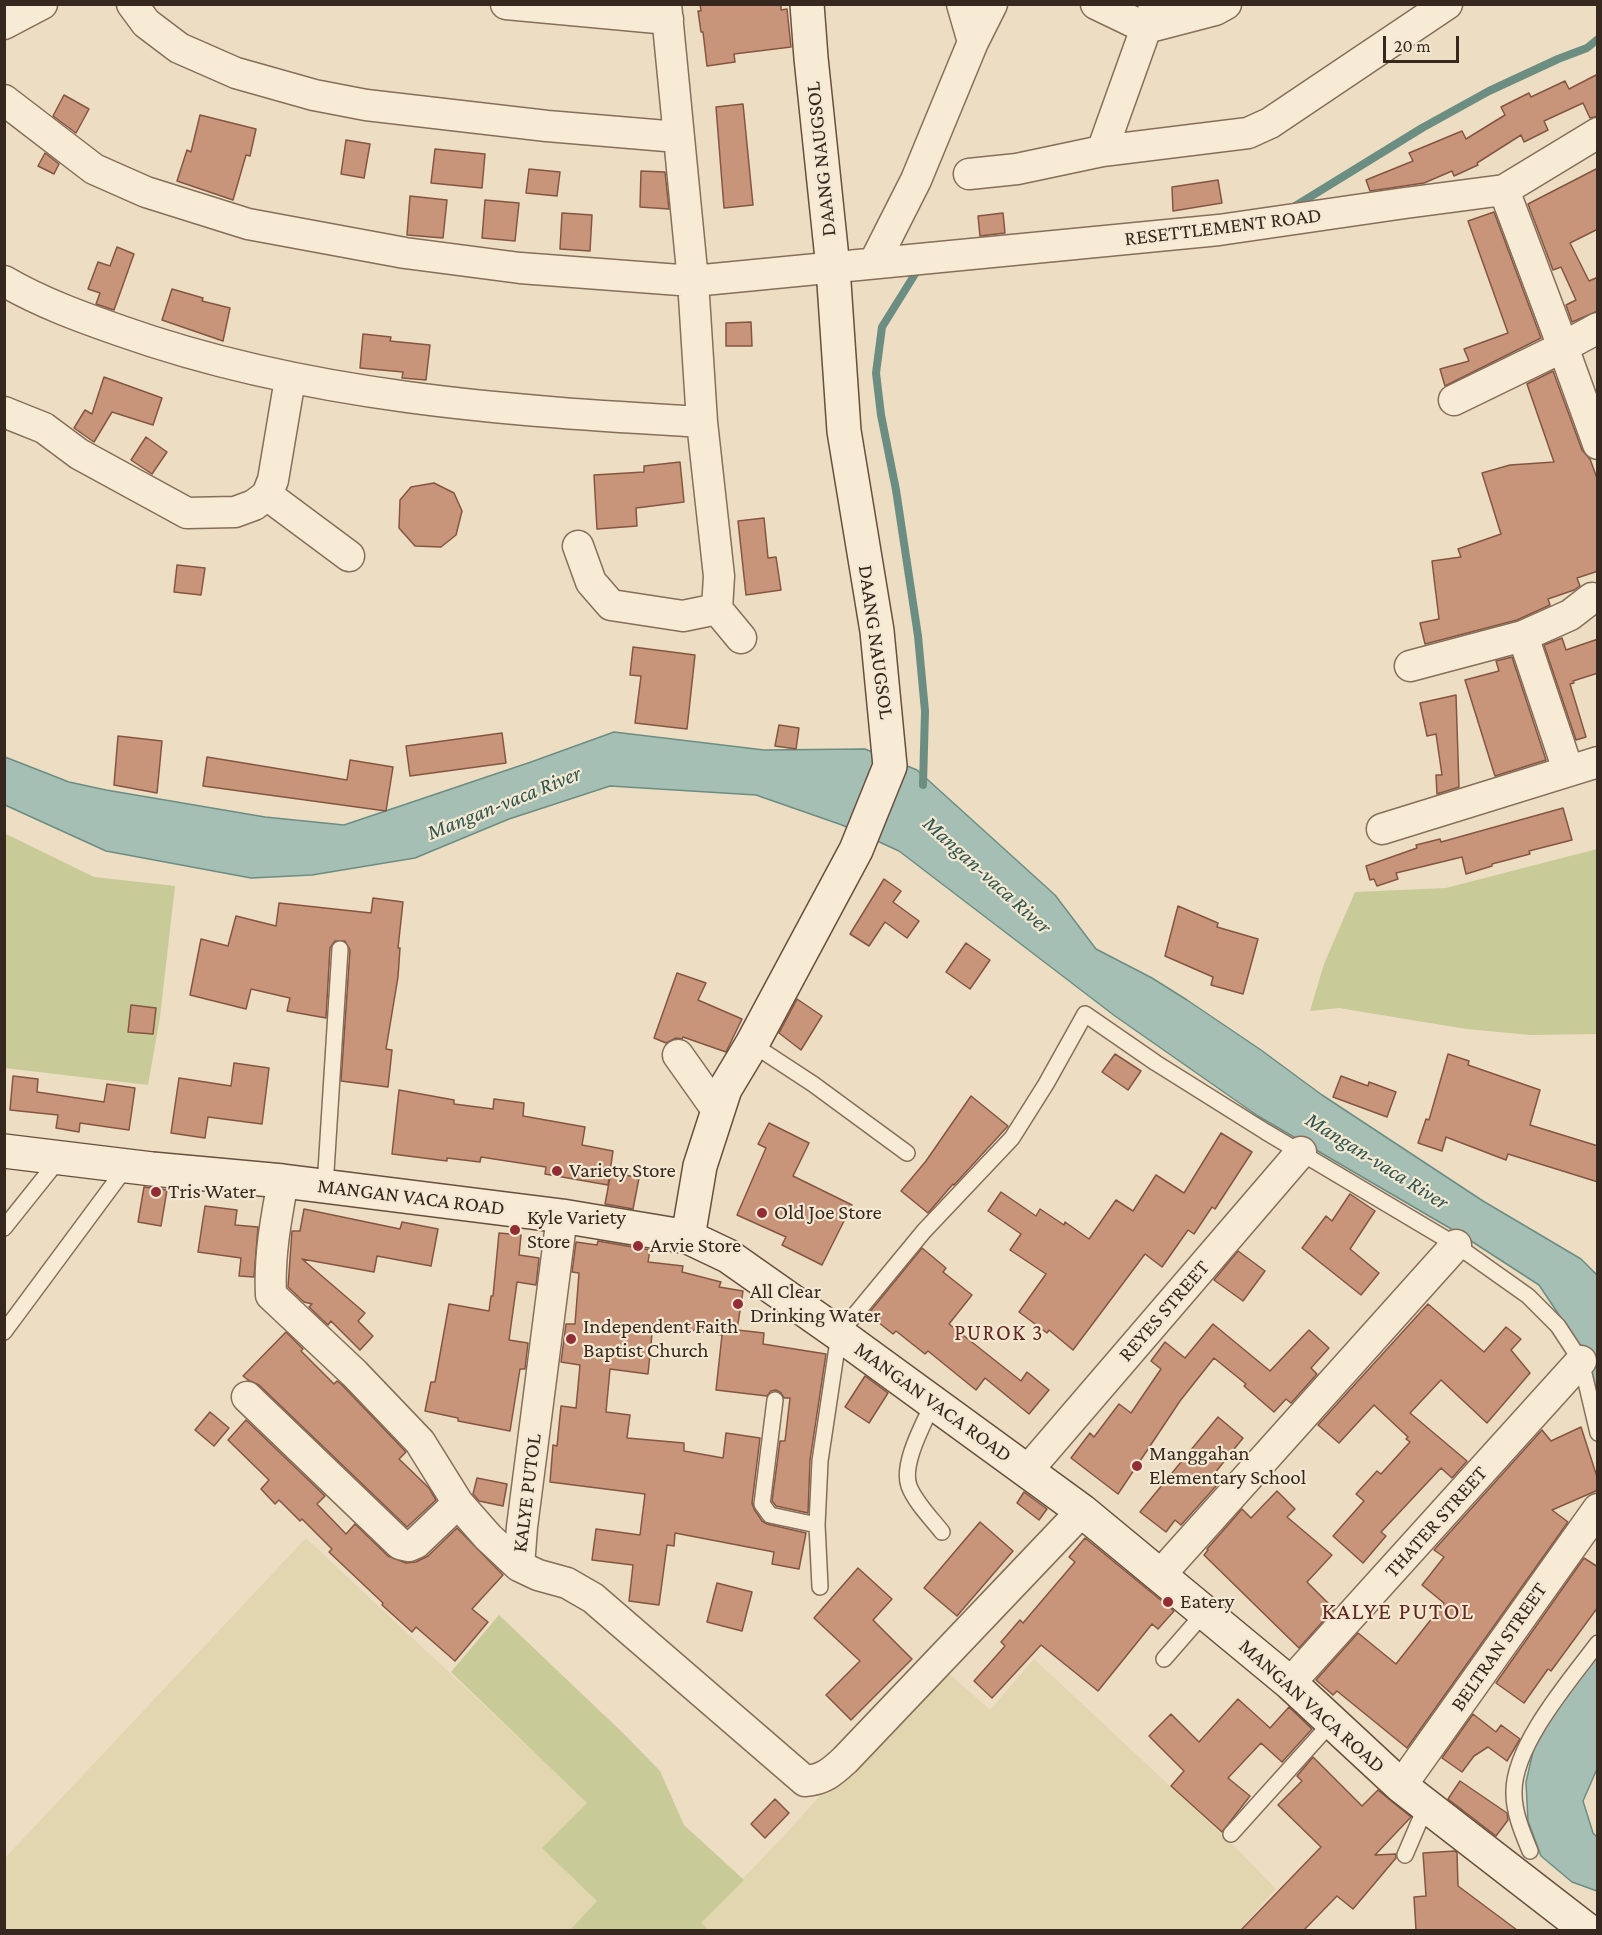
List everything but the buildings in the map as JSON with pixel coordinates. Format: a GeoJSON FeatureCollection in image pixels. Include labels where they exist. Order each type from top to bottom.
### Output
{"type":"FeatureCollection","features":[{"type":"Feature","properties":{"kind":"main road","name":"DAANG NAUGSOL"},"geometry":{"type":"LineString","coordinates":[[688,1237],[700,1166],[725,1089],[752,1044],[856,850],[890,766],[877,631],[844,430],[833,268],[807,4]]}},
{"type":"Feature","properties":{"kind":"main road","name":"MANGAN VACA ROAD"},"geometry":{"type":"LineString","coordinates":[[4,1150],[127,1166],[283,1181],[562,1216],[688,1237],[728,1256],[1082,1511],[1290,1683],[1330,1723],[1401,1786],[1587,1930]]}},
{"type":"Feature","properties":{"kind":"street"},"geometry":{"type":"LineString","coordinates":[[4,24],[42,4]]}},
{"type":"Feature","properties":{"kind":"street"},"geometry":{"type":"LineString","coordinates":[[132,4],[146,23],[178,48],[236,73],[314,95],[366,105],[535,125],[678,137]]}},
{"type":"Feature","properties":{"kind":"street"},"geometry":{"type":"LineString","coordinates":[[506,4],[667,12],[693,281],[702,422],[720,576],[717,609],[741,638]]}},
{"type":"Feature","properties":{"kind":"street"},"geometry":{"type":"LineString","coordinates":[[962,4],[973,42]]}},
{"type":"Feature","properties":{"kind":"street"},"geometry":{"type":"LineString","coordinates":[[874,263],[916,180],[973,42],[992,4]]}},
{"type":"Feature","properties":{"kind":"street"},"geometry":{"type":"LineString","coordinates":[[1096,4],[1151,16],[1215,10],[1226,4]]}},
{"type":"Feature","properties":{"kind":"street"},"geometry":{"type":"LineString","coordinates":[[969,174],[1017,169],[1102,151],[1248,133],[1270,123],[1447,4]]}},
{"type":"Feature","properties":{"kind":"street"},"geometry":{"type":"LineString","coordinates":[[1102,151],[1151,16]]}},
{"type":"Feature","properties":{"kind":"street","name":"RESETTLEMENT ROAD"},"geometry":{"type":"LineString","coordinates":[[4,100],[94,169],[147,192],[248,224],[405,253],[520,268],[693,281],[1219,231],[1405,202],[1504,190],[1598,133]]}},
{"type":"Feature","properties":{"kind":"street"},"geometry":{"type":"LineString","coordinates":[[1504,190],[1598,444]]}},
{"type":"Feature","properties":{"kind":"street"},"geometry":{"type":"LineString","coordinates":[[4,281],[52,306],[141,338],[290,379],[418,399],[545,412],[702,422]]}},
{"type":"Feature","properties":{"kind":"street"},"geometry":{"type":"LineString","coordinates":[[1454,400],[1598,328]]}},
{"type":"Feature","properties":{"kind":"street"},"geometry":{"type":"LineString","coordinates":[[4,412],[44,428],[79,454],[187,513],[235,512],[254,505],[267,495],[273,480],[290,379]]}},
{"type":"Feature","properties":{"kind":"street"},"geometry":{"type":"LineString","coordinates":[[267,495],[349,556]]}},
{"type":"Feature","properties":{"kind":"street"},"geometry":{"type":"LineString","coordinates":[[578,546],[591,582],[611,605],[683,616],[717,609]]}},
{"type":"Feature","properties":{"kind":"street"},"geometry":{"type":"LineString","coordinates":[[1410,666],[1523,636],[1570,615],[1596,600]]}},
{"type":"Feature","properties":{"kind":"street"},"geometry":{"type":"LineString","coordinates":[[1523,636],[1568,770]]}},
{"type":"Feature","properties":{"kind":"street"},"geometry":{"type":"LineString","coordinates":[[1382,829],[1598,762]]}},
{"type":"Feature","properties":{"kind":"street"},"geometry":{"type":"LineString","coordinates":[[678,1055],[717,1110]]}},
{"type":"Feature","properties":{"kind":"street","name":"REYES STREET"},"geometry":{"type":"LineString","coordinates":[[1027,1471],[1301,1152]]}},
{"type":"Feature","properties":{"kind":"street","name":"KALYE PUTOL"},"geometry":{"type":"LineString","coordinates":[[283,1181],[273,1231],[271,1295],[354,1373],[420,1442],[458,1503],[488,1537],[519,1566]]}},
{"type":"Feature","properties":{"kind":"street","name":"KALYE PUTOL"},"geometry":{"type":"LineString","coordinates":[[519,1566],[562,1216]]}},
{"type":"Feature","properties":{"kind":"street"},"geometry":{"type":"LineString","coordinates":[[1160,1575],[1456,1245]]}},
{"type":"Feature","properties":{"kind":"street","name":"THATER STREET"},"geometry":{"type":"LineString","coordinates":[[1290,1683],[1581,1361]]}},
{"type":"Feature","properties":{"kind":"street"},"geometry":{"type":"LineString","coordinates":[[248,1396],[400,1544],[409,1546],[416,1543],[458,1503]]}},
{"type":"Feature","properties":{"kind":"street","name":"BELTRAN STREET"},"geometry":{"type":"LineString","coordinates":[[1401,1786],[1598,1509]]}},
{"type":"Feature","properties":{"kind":"street"},"geometry":{"type":"LineString","coordinates":[[519,1566],[538,1575],[567,1583],[593,1598],[804,1781],[812,1781],[832,1773],[1082,1511]]}},
{"type":"Feature","properties":{"kind":"lane"},"geometry":{"type":"LineString","coordinates":[[325,1187],[339,949]]}},
{"type":"Feature","properties":{"kind":"lane"},"geometry":{"type":"LineString","coordinates":[[820,1587],[817,1525],[820,1461],[839,1334],[924,1231],[1012,1138],[1046,1084],[1085,1014],[1156,1063],[1266,1132],[1456,1245],[1528,1296],[1558,1326],[1581,1361],[1598,1433]]}},
{"type":"Feature","properties":{"kind":"lane"},"geometry":{"type":"LineString","coordinates":[[752,1044],[813,1084],[907,1153]]}},
{"type":"Feature","properties":{"kind":"lane"},"geometry":{"type":"LineString","coordinates":[[4,1228],[60,1158]]}},
{"type":"Feature","properties":{"kind":"lane"},"geometry":{"type":"LineString","coordinates":[[4,1332],[127,1166]]}},
{"type":"Feature","properties":{"kind":"lane"},"geometry":{"type":"LineString","coordinates":[[775,1400],[762,1504],[770,1515],[817,1525]]}},
{"type":"Feature","properties":{"kind":"lane"},"geometry":{"type":"LineString","coordinates":[[933,1403],[916,1441],[907,1474],[909,1486],[915,1496],[942,1532]]}},
{"type":"Feature","properties":{"kind":"lane"},"geometry":{"type":"LineString","coordinates":[[1164,1659],[1205,1612]]}},
{"type":"Feature","properties":{"kind":"lane"},"geometry":{"type":"LineString","coordinates":[[1530,1851],[1522,1832],[1514,1794],[1519,1763],[1546,1712],[1598,1643]]}},
{"type":"Feature","properties":{"kind":"lane"},"geometry":{"type":"LineString","coordinates":[[1231,1834],[1330,1723]]}},
{"type":"Feature","properties":{"kind":"lane"},"geometry":{"type":"LineString","coordinates":[[1405,1855],[1426,1806]]}},
{"type":"Feature","properties":{"kind":"shaded area"},"geometry":{"type":"Polygon","coordinates":[[[306,1538],[588,1803],[598,1901],[570,1930],[5,1930],[4,1859],[306,1538]]]}},
{"type":"Feature","properties":{"kind":"shaded area"},"geometry":{"type":"Polygon","coordinates":[[[1034,1659],[1230,1842],[1276,1889],[1239,1930],[709,1930],[700,1923],[782,1838],[938,1664],[990,1710],[1034,1659]]]}},
{"type":"Feature","properties":{"kind":"green space"},"geometry":{"type":"Polygon","coordinates":[[[4,833],[94,877],[175,886],[160,1017],[148,1085],[5,1068],[4,833]]]}},
{"type":"Feature","properties":{"kind":"green space"},"geometry":{"type":"Polygon","coordinates":[[[1597,849],[1597,1034],[1531,1035],[1466,1029],[1339,1008],[1310,1011],[1324,964],[1355,892],[1446,888],[1597,849]]]}},
{"type":"Feature","properties":{"kind":"green space"},"geometry":{"type":"Polygon","coordinates":[[[499,1615],[660,1771],[684,1825],[744,1880],[701,1923],[709,1930],[570,1930],[597,1901],[542,1848],[587,1803],[451,1672],[499,1615]]]}},
{"type":"Feature","properties":{"kind":"water","name":"Mangan-vaca River"},"geometry":{"type":"Polygon","coordinates":[[[614,732],[764,750],[865,749],[917,770],[1055,895],[1096,949],[1152,978],[1187,1000],[1322,1095],[1483,1201],[1581,1259],[1597,1275],[1597,1396],[1588,1358],[1539,1285],[1465,1237],[1258,1116],[1115,1016],[899,851],[842,825],[756,795],[610,786],[509,819],[415,858],[312,875],[251,878],[106,851],[5,805],[5,757],[69,782],[106,790],[265,817],[344,825],[614,732]]]}},
{"type":"Feature","properties":{"kind":"water"},"geometry":{"type":"Polygon","coordinates":[[[1597,1651],[1597,1769],[1583,1801],[1593,1833],[1597,1837],[1597,1891],[1572,1882],[1541,1856],[1528,1821],[1526,1782],[1535,1743],[1597,1651]]]}},
{"type":"Feature","properties":{"kind":"waterway"},"geometry":{"type":"LineString","coordinates":[[1292,208],[1422,128],[1489,91],[1587,48],[1598,39]]}},
{"type":"Feature","properties":{"kind":"waterway"},"geometry":{"type":"LineString","coordinates":[[920,266],[882,327],[876,373],[918,636],[925,711],[923,785]]}},
{"type":"Feature","properties":{"kind":"place","name":"Variety Store"},"geometry":{"type":"Point","coordinates":[557,1171]}},
{"type":"Feature","properties":{"kind":"place","name":"Tris Water"},"geometry":{"type":"Point","coordinates":[156,1192]}},
{"type":"Feature","properties":{"kind":"place","name":"Old Joe Store"},"geometry":{"type":"Point","coordinates":[762,1213]}},
{"type":"Feature","properties":{"kind":"place","name":"Kyle Variety Store"},"geometry":{"type":"Point","coordinates":[515,1230]}},
{"type":"Feature","properties":{"kind":"place","name":"Arvie Store"},"geometry":{"type":"Point","coordinates":[638,1246]}},
{"type":"Feature","properties":{"kind":"place","name":"All Clear Drinking Water"},"geometry":{"type":"Point","coordinates":[738,1304]}},
{"type":"Feature","properties":{"kind":"place","name":"Independent Faith Baptist Church"},"geometry":{"type":"Point","coordinates":[571,1339]}},
{"type":"Feature","properties":{"kind":"place","name":"Manggahan Elementary School"},"geometry":{"type":"Point","coordinates":[1137,1466]}},
{"type":"Feature","properties":{"kind":"place","name":"Eatery"},"geometry":{"type":"Point","coordinates":[1168,1602]}},
{"type":"Feature","properties":{"kind":"district","name":"PUROK 3"},"geometry":{"type":"Point","coordinates":[999,1333]}},
{"type":"Feature","properties":{"kind":"district","name":"KALYE PUTOL"},"geometry":{"type":"Point","coordinates":[1398,1612]}}]}
